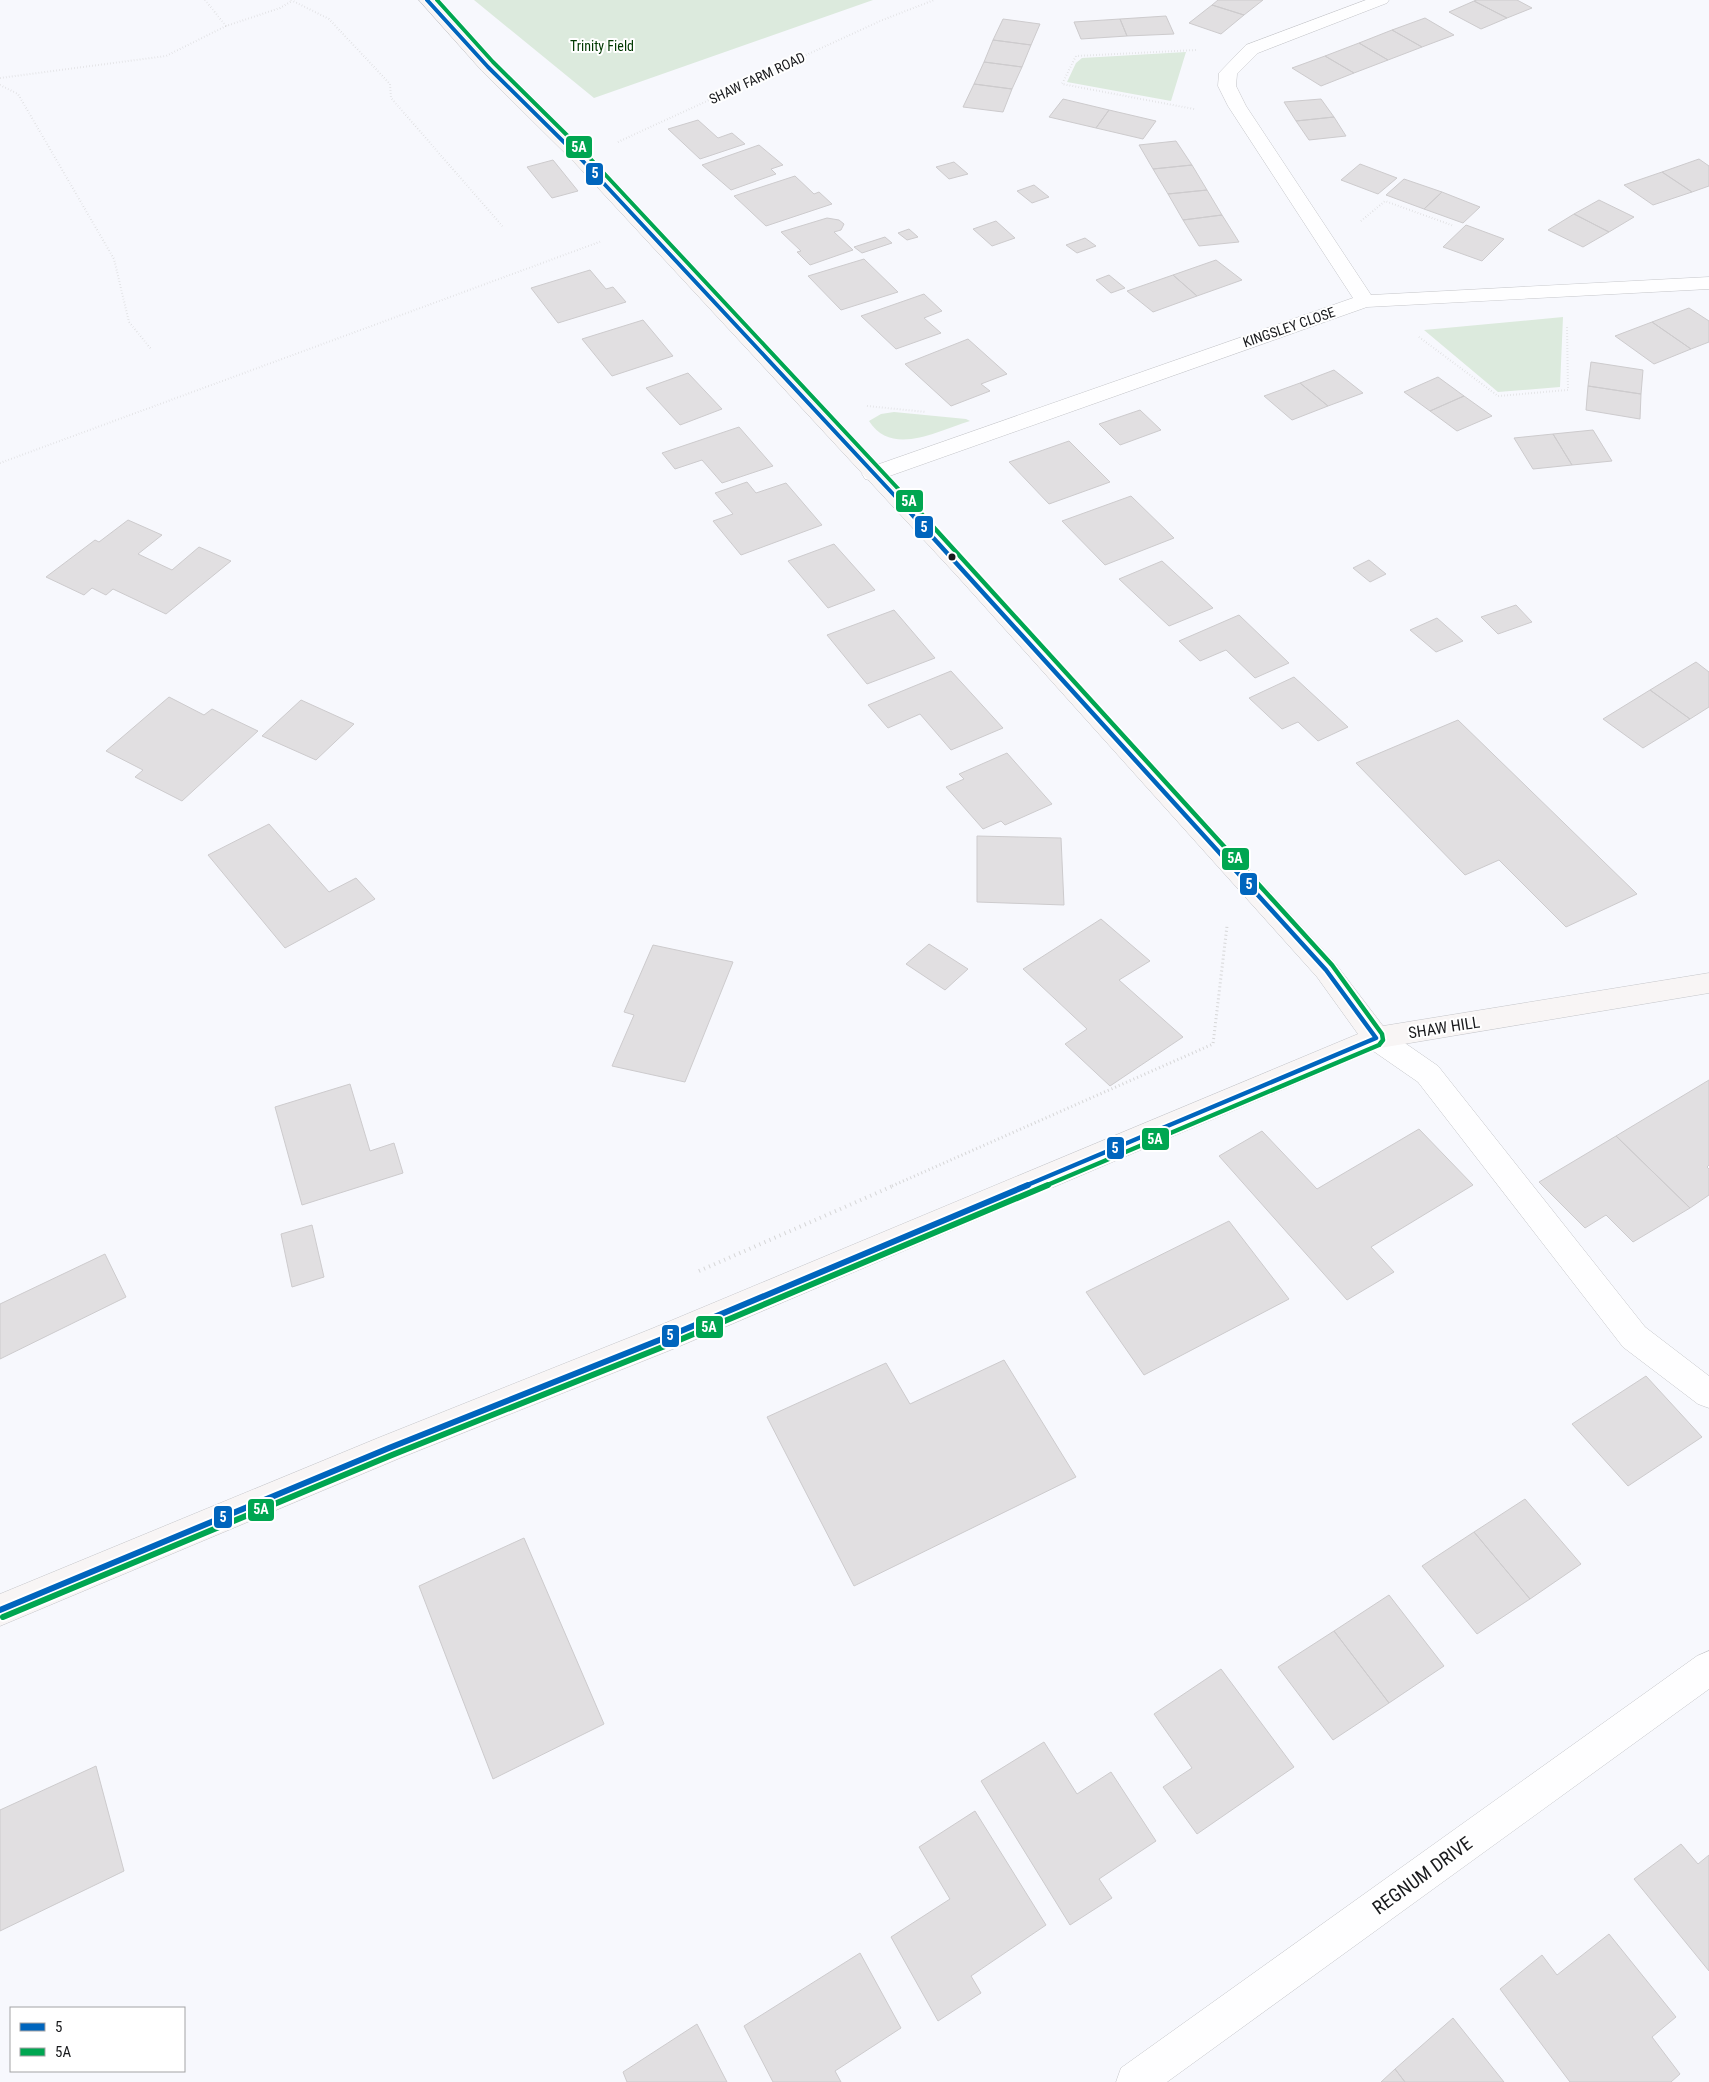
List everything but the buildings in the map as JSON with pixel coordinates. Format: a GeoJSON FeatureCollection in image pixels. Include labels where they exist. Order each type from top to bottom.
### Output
{"type":"FeatureCollection","features":[{"type":"Feature","properties":{"kind":"street"},"geometry":{"type":"LineString","coordinates":[[427,0],[488,67],[581,159],[967,573],[1326,970],[1376,1038],[1428,1074],[1474,1129],[1634,1337],[1709,1394]]}},
{"type":"Feature","properties":{"kind":"street"},"geometry":{"type":"LineString","coordinates":[[1366,301],[1227,86],[1228,73],[1252,49],[1381,0]]}},
{"type":"Feature","properties":{"kind":"street","name":"KINGSLEY CLOSE"},"geometry":{"type":"LineString","coordinates":[[873,474],[1366,301],[1709,282]]}},
{"type":"Feature","properties":{"kind":"street","name":"SHAW HILL"},"geometry":{"type":"LineString","coordinates":[[0,1610],[389,1448],[662,1340],[1376,1038],[1709,983]]}},
{"type":"Feature","properties":{"kind":"street","name":"REGNUM DRIVE"},"geometry":{"type":"LineString","coordinates":[[1135,2082],[1709,1668]]}},
{"type":"Feature","properties":{"kind":"path"},"geometry":{"type":"LineString","coordinates":[[205,0],[226,26]]}},
{"type":"Feature","properties":{"kind":"path"},"geometry":{"type":"LineString","coordinates":[[0,78],[166,56],[226,26],[280,8],[292,0],[329,19],[390,84],[391,98],[504,228]]}},
{"type":"Feature","properties":{"kind":"path","name":"SHAW FARM ROAD"},"geometry":{"type":"LineString","coordinates":[[581,159],[880,21],[934,0]]}},
{"type":"Feature","properties":{"kind":"path"},"geometry":{"type":"LineString","coordinates":[[1202,50],[1076,56],[1062,84],[1206,111],[1255,132]]}},
{"type":"Feature","properties":{"kind":"path"},"geometry":{"type":"LineString","coordinates":[[0,85],[18,94],[114,259],[129,322],[151,349]]}},
{"type":"Feature","properties":{"kind":"path"},"geometry":{"type":"LineString","coordinates":[[1330,247],[1385,201],[1454,226]]}},
{"type":"Feature","properties":{"kind":"path"},"geometry":{"type":"LineString","coordinates":[[0,463],[643,226]]}},
{"type":"Feature","properties":{"kind":"path"},"geometry":{"type":"LineString","coordinates":[[1413,332],[1498,396],[1568,390],[1567,314],[1581,290]]}},
{"type":"Feature","properties":{"kind":"path"},"geometry":{"type":"LineString","coordinates":[[806,400],[934,412]]}},
{"type":"Feature","properties":{"kind":"path"},"geometry":{"type":"LineString","coordinates":[[696,1272],[1213,1044],[1234,868]]}},
{"type":"Feature","properties":{"kind":"green space","name":"Trinity Field"},"geometry":{"type":"Polygon","coordinates":[[[474,0],[873,0],[594,98],[474,0]]]}},
{"type":"Feature","properties":{"kind":"green space"},"geometry":{"type":"Polygon","coordinates":[[[1186,52],[1171,101],[1067,82],[1076,63],[1082,58],[1186,52]]]}},
{"type":"Feature","properties":{"kind":"green space"},"geometry":{"type":"Polygon","coordinates":[[[1563,317],[1560,387],[1498,392],[1424,330],[1563,317]]]}},
{"type":"Feature","properties":{"kind":"green space"},"geometry":{"type":"Polygon","coordinates":[[[894,412],[966,419],[970,421],[930,435],[902,439],[890,438],[879,432],[869,421],[881,414],[894,412]]]}},
{"type":"Feature","properties":{"kind":"transit line","name":"5"},"geometry":{"type":"LineString","coordinates":[[0,1610],[389,1448],[662,1339],[1376,1038],[1326,970],[967,573],[581,159],[488,67],[427,0]]}},
{"type":"Feature","properties":{"kind":"transit line","name":"5A"},"geometry":{"type":"LineString","coordinates":[[3,1617],[392,1455],[665,1346],[1379,1045],[1383,1040],[1382,1034],[1332,965],[972,568],[586,154],[493,62],[437,0]]}}]}
